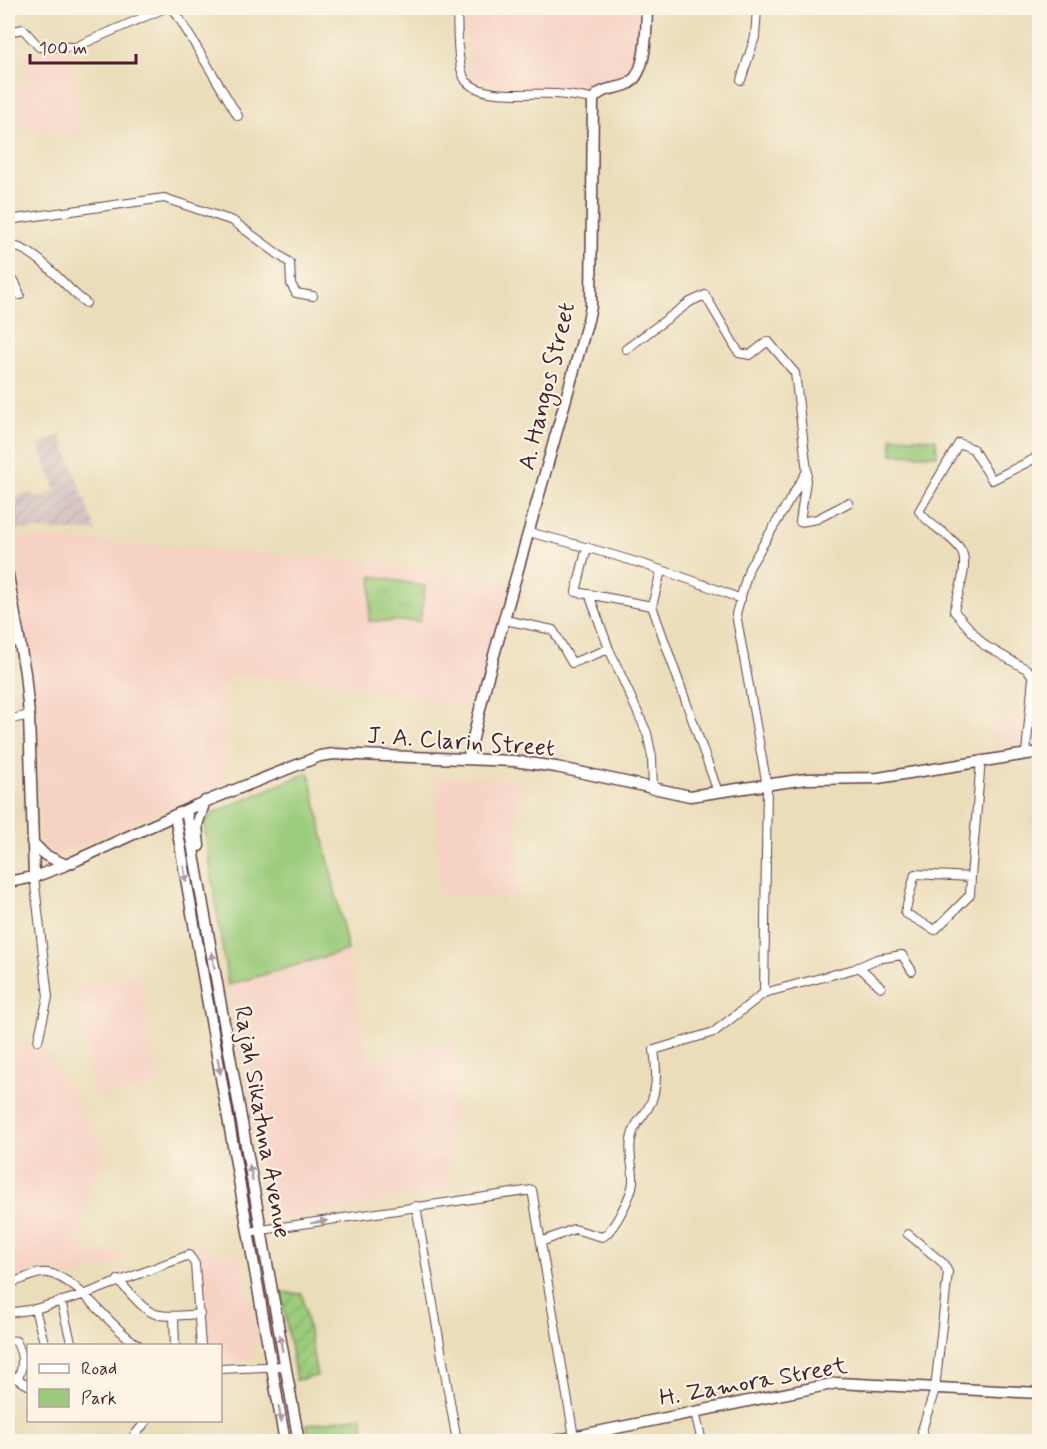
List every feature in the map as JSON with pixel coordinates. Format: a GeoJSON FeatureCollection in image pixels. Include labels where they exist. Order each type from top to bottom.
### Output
{"type":"FeatureCollection","features":[{"type":"Feature","properties":{"kind":"main road"},"geometry":{"type":"LineString","coordinates":[[593,99],[604,89],[628,84],[637,78],[643,54],[647,8]]}},
{"type":"Feature","properties":{"kind":"main road","name":"A. Hangos Street"},"geometry":{"type":"LineString","coordinates":[[468,759],[487,680],[577,364],[591,306],[593,99]]}},
{"type":"Feature","properties":{"kind":"main road"},"geometry":{"type":"LineString","coordinates":[[8,575],[20,643],[29,716],[34,877]]}},
{"type":"Feature","properties":{"kind":"main road"},"geometry":{"type":"LineString","coordinates":[[8,639],[20,643]]}},
{"type":"Feature","properties":{"kind":"main road","name":"J. A. Clarin Street"},"geometry":{"type":"LineString","coordinates":[[8,882],[34,877],[66,865],[205,801],[333,753],[514,761],[556,767],[653,790],[690,796],[806,779],[878,778],[1040,752]]}},
{"type":"Feature","properties":{"kind":"main road"},"geometry":{"type":"LineString","coordinates":[[195,861],[199,848],[197,825],[205,801]]}},
{"type":"Feature","properties":{"kind":"main road","name":"Rajah Sikatuna Avenue"},"geometry":{"type":"LineString","coordinates":[[186,810],[299,1442]]}},
{"type":"Feature","properties":{"kind":"main road"},"geometry":{"type":"LineString","coordinates":[[175,816],[285,1442]]}},
{"type":"Feature","properties":{"kind":"main road"},"geometry":{"type":"LineString","coordinates":[[32,842],[45,855],[66,865]]}},
{"type":"Feature","properties":{"kind":"main road"},"geometry":{"type":"LineString","coordinates":[[205,986],[217,982]]}},
{"type":"Feature","properties":{"kind":"main road"},"geometry":{"type":"LineString","coordinates":[[251,1250],[265,1248]]}},
{"type":"Feature","properties":{"kind":"main road","name":"H. Zamora Street"},"geometry":{"type":"LineString","coordinates":[[548,1442],[837,1383],[1040,1394]]}},
{"type":"Feature","properties":{"kind":"street"},"geometry":{"type":"LineString","coordinates":[[8,32],[22,29],[39,47],[75,47],[165,8]]}},
{"type":"Feature","properties":{"kind":"street"},"geometry":{"type":"LineString","coordinates":[[173,8],[238,116]]}},
{"type":"Feature","properties":{"kind":"street"},"geometry":{"type":"LineString","coordinates":[[457,8],[461,66],[465,79],[479,90],[506,94],[555,94],[593,99]]}},
{"type":"Feature","properties":{"kind":"street"},"geometry":{"type":"LineString","coordinates":[[741,80],[755,37],[757,8]]}},
{"type":"Feature","properties":{"kind":"street"},"geometry":{"type":"LineString","coordinates":[[1040,142],[1040,155]]}},
{"type":"Feature","properties":{"kind":"street"},"geometry":{"type":"LineString","coordinates":[[8,220],[164,198],[218,216],[245,228],[269,250],[290,263],[291,284],[296,293],[313,296]]}},
{"type":"Feature","properties":{"kind":"street"},"geometry":{"type":"LineString","coordinates":[[8,245],[29,253],[44,263],[86,303]]}},
{"type":"Feature","properties":{"kind":"street"},"geometry":{"type":"LineString","coordinates":[[8,282],[15,282],[20,296]]}},
{"type":"Feature","properties":{"kind":"street"},"geometry":{"type":"LineString","coordinates":[[626,349],[695,299],[705,295],[740,353],[750,356],[768,341],[795,373],[807,471],[801,522],[818,519],[848,503]]}},
{"type":"Feature","properties":{"kind":"street"},"geometry":{"type":"LineString","coordinates":[[1026,753],[1033,677],[1028,670],[984,645],[954,611],[964,562],[961,550],[925,520],[920,511],[959,443],[973,449],[992,480],[1034,459],[1040,450]]}},
{"type":"Feature","properties":{"kind":"street"},"geometry":{"type":"LineString","coordinates":[[764,993],[767,786],[736,614],[749,568],[807,471]]}},
{"type":"Feature","properties":{"kind":"street"},"geometry":{"type":"LineString","coordinates":[[528,532],[587,547],[741,599]]}},
{"type":"Feature","properties":{"kind":"street"},"geometry":{"type":"LineString","coordinates":[[587,547],[576,592],[652,606]]}},
{"type":"Feature","properties":{"kind":"street"},"geometry":{"type":"LineString","coordinates":[[661,571],[652,606],[718,792]]}},
{"type":"Feature","properties":{"kind":"street"},"geometry":{"type":"LineString","coordinates":[[588,594],[609,649],[647,733],[652,757],[653,790]]}},
{"type":"Feature","properties":{"kind":"street"},"geometry":{"type":"LineString","coordinates":[[505,620],[553,630],[572,663],[609,649]]}},
{"type":"Feature","properties":{"kind":"street"},"geometry":{"type":"LineString","coordinates":[[8,720],[29,716]]}},
{"type":"Feature","properties":{"kind":"street"},"geometry":{"type":"LineString","coordinates":[[971,877],[915,874],[905,913],[935,930],[970,895],[981,760]]}},
{"type":"Feature","properties":{"kind":"street"},"geometry":{"type":"LineString","coordinates":[[34,877],[48,997],[38,1041]]}},
{"type":"Feature","properties":{"kind":"street"},"geometry":{"type":"LineString","coordinates":[[541,1242],[574,1229],[602,1237],[608,1234],[617,1220],[633,1185],[630,1144],[635,1127],[656,1090],[654,1050],[714,1032],[764,993],[859,967],[877,959],[902,955],[912,971]]}},
{"type":"Feature","properties":{"kind":"street"},"geometry":{"type":"LineString","coordinates":[[859,967],[881,987]]}},
{"type":"Feature","properties":{"kind":"street"},"geometry":{"type":"LineString","coordinates":[[248,1232],[532,1190],[574,1437]]}},
{"type":"Feature","properties":{"kind":"street"},"geometry":{"type":"LineString","coordinates":[[416,1206],[457,1442]]}},
{"type":"Feature","properties":{"kind":"street"},"geometry":{"type":"LineString","coordinates":[[908,1234],[943,1263],[948,1272],[934,1389],[922,1430],[923,1442]]}},
{"type":"Feature","properties":{"kind":"street"},"geometry":{"type":"LineString","coordinates":[[8,1313],[35,1309],[83,1295],[189,1255],[195,1264],[201,1344]]}},
{"type":"Feature","properties":{"kind":"street"},"geometry":{"type":"LineString","coordinates":[[8,1283],[47,1273],[64,1281],[83,1295],[138,1344]]}},
{"type":"Feature","properties":{"kind":"street"},"geometry":{"type":"LineString","coordinates":[[118,1280],[147,1311],[159,1317],[200,1314]]}},
{"type":"Feature","properties":{"kind":"street"},"geometry":{"type":"LineString","coordinates":[[62,1301],[72,1344]]}},
{"type":"Feature","properties":{"kind":"street"},"geometry":{"type":"LineString","coordinates":[[35,1309],[44,1344]]}},
{"type":"Feature","properties":{"kind":"street"},"geometry":{"type":"LineString","coordinates":[[174,1316],[175,1344]]}},
{"type":"Feature","properties":{"kind":"street"},"geometry":{"type":"LineString","coordinates":[[8,1340],[16,1341],[19,1345],[23,1366],[18,1378]]}},
{"type":"Feature","properties":{"kind":"street"},"geometry":{"type":"LineString","coordinates":[[222,1368],[285,1366]]}},
{"type":"Feature","properties":{"kind":"street"},"geometry":{"type":"LineString","coordinates":[[8,1374],[27,1384]]}},
{"type":"Feature","properties":{"kind":"street"},"geometry":{"type":"LineString","coordinates":[[695,1412],[702,1442]]}},
{"type":"Feature","properties":{"kind":"street"},"geometry":{"type":"LineString","coordinates":[[129,1442],[145,1422]]}},
{"type":"Feature","properties":{"kind":"shaded area"},"geometry":{"type":"Polygon","coordinates":[[[464,8],[644,8],[638,67],[629,82],[507,89],[471,81],[464,8]]]}},
{"type":"Feature","properties":{"kind":"shaded area"},"geometry":{"type":"Polygon","coordinates":[[[73,49],[81,136],[56,134],[23,125],[8,126],[8,86],[30,83],[26,53],[73,49]]]}},
{"type":"Feature","properties":{"kind":"shaded area"},"geometry":{"type":"Polygon","coordinates":[[[61,435],[96,531],[15,530],[8,503],[27,493],[43,498],[56,490],[38,444],[61,435]]]}},
{"type":"Feature","properties":{"kind":"shaded area"},"geometry":{"type":"Polygon","coordinates":[[[8,535],[370,561],[511,581],[475,708],[317,680],[225,676],[226,783],[57,856],[42,847],[39,747],[32,681],[8,535]]]}},
{"type":"Feature","properties":{"kind":"shaded area"},"geometry":{"type":"Polygon","coordinates":[[[1023,715],[1023,744],[993,749],[988,720],[1023,715]]]}},
{"type":"Feature","properties":{"kind":"shaded area"},"geometry":{"type":"Polygon","coordinates":[[[436,777],[522,779],[518,815],[518,899],[444,894],[437,867],[436,777]]]}},
{"type":"Feature","properties":{"kind":"shaded area"},"geometry":{"type":"Polygon","coordinates":[[[348,950],[369,1062],[457,1039],[450,1189],[275,1221],[268,1214],[228,985],[348,950]]]}},
{"type":"Feature","properties":{"kind":"shaded area"},"geometry":{"type":"Polygon","coordinates":[[[138,972],[160,1086],[95,1099],[74,986],[138,972]]]}},
{"type":"Feature","properties":{"kind":"shaded area"},"geometry":{"type":"Polygon","coordinates":[[[42,1043],[109,1156],[92,1179],[77,1243],[88,1245],[87,1253],[123,1255],[122,1262],[71,1278],[49,1264],[22,1278],[8,1281],[8,1045],[42,1043]]]}},
{"type":"Feature","properties":{"kind":"shaded area"},"geometry":{"type":"Polygon","coordinates":[[[195,1242],[221,1255],[242,1255],[257,1339],[249,1362],[222,1363],[222,1344],[210,1344],[195,1242]]]}},
{"type":"Feature","properties":{"kind":"green space"},"geometry":{"type":"Polygon","coordinates":[[[892,437],[936,439],[937,455],[892,454],[892,437]]]}},
{"type":"Feature","properties":{"kind":"green space"},"geometry":{"type":"Polygon","coordinates":[[[372,576],[425,586],[420,621],[369,621],[372,576]]]}},
{"type":"Feature","properties":{"kind":"green space"},"geometry":{"type":"Polygon","coordinates":[[[309,772],[348,950],[228,985],[204,824],[213,813],[309,772]]]}},
{"type":"Feature","properties":{"kind":"green space"},"geometry":{"type":"Polygon","coordinates":[[[281,1292],[302,1294],[317,1376],[296,1380],[281,1292]]]}},
{"type":"Feature","properties":{"kind":"green space"},"geometry":{"type":"Polygon","coordinates":[[[362,1416],[366,1441],[310,1441],[307,1425],[362,1416]]]}}]}
